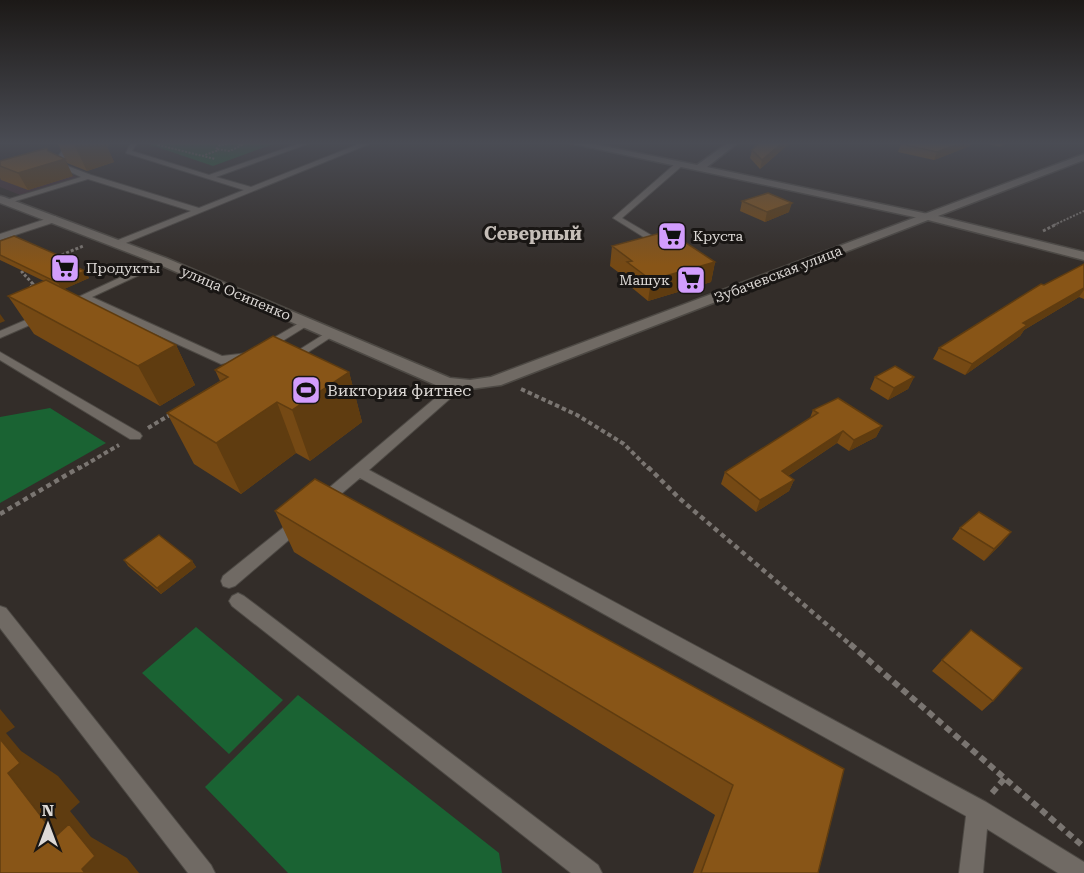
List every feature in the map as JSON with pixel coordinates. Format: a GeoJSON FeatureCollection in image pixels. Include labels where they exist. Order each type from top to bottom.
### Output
{"type":"FeatureCollection","features":[{"type":"Feature","properties":{"kind":"street"},"geometry":{"type":"LineString","coordinates":[[768,183],[928,217],[1084,256]]}},
{"type":"Feature","properties":{"kind":"street","name":"Зубачевская улица"},"geometry":{"type":"LineString","coordinates":[[464,386],[495,381],[1017,183]]}},
{"type":"Feature","properties":{"kind":"street","name":"улица Осипенко"},"geometry":{"type":"LineString","coordinates":[[4,201],[162,261],[329,334],[464,386]]}},
{"type":"Feature","properties":{"kind":"lane"},"geometry":{"type":"LineString","coordinates":[[4,201],[68,183]]}},
{"type":"Feature","properties":{"kind":"lane"},"geometry":{"type":"LineString","coordinates":[[107,183],[197,210]]}},
{"type":"Feature","properties":{"kind":"lane"},"geometry":{"type":"LineString","coordinates":[[228,183],[251,190]]}},
{"type":"Feature","properties":{"kind":"lane"},"geometry":{"type":"LineString","coordinates":[[116,244],[269,183]]}},
{"type":"Feature","properties":{"kind":"lane"},"geometry":{"type":"LineString","coordinates":[[658,183],[617,218],[658,243]]}},
{"type":"Feature","properties":{"kind":"lane"},"geometry":{"type":"LineString","coordinates":[[0,237],[55,219]]}},
{"type":"Feature","properties":{"kind":"lane"},"geometry":{"type":"LineString","coordinates":[[162,261],[78,300],[221,360],[251,356],[305,324]]}},
{"type":"Feature","properties":{"kind":"lane"},"geometry":{"type":"LineString","coordinates":[[0,334],[52,311]]}},
{"type":"Feature","properties":{"kind":"lane"},"geometry":{"type":"LineString","coordinates":[[280,366],[329,334]]}},
{"type":"Feature","properties":{"kind":"lane"},"geometry":{"type":"LineString","coordinates":[[0,355],[135,436]]}},
{"type":"Feature","properties":{"kind":"lane"},"geometry":{"type":"LineString","coordinates":[[229,581],[464,386]]}},
{"type":"Feature","properties":{"kind":"lane"},"geometry":{"type":"LineString","coordinates":[[359,471],[978,810],[1080,873]]}},
{"type":"Feature","properties":{"kind":"lane"},"geometry":{"type":"LineString","coordinates":[[238,601],[590,873]]}},
{"type":"Feature","properties":{"kind":"lane"},"geometry":{"type":"LineString","coordinates":[[0,614],[203,873]]}},
{"type":"Feature","properties":{"kind":"lane"},"geometry":{"type":"LineString","coordinates":[[971,873],[978,810]]}},
{"type":"Feature","properties":{"kind":"path"},"geometry":{"type":"LineString","coordinates":[[1027,241],[1047,228],[1084,211]]}},
{"type":"Feature","properties":{"kind":"path"},"geometry":{"type":"LineString","coordinates":[[55,258],[87,244]]}},
{"type":"Feature","properties":{"kind":"path"},"geometry":{"type":"LineString","coordinates":[[27,292],[33,284],[22,272],[33,267]]}},
{"type":"Feature","properties":{"kind":"path"},"geometry":{"type":"LineString","coordinates":[[495,381],[520,388],[577,416],[624,444],[679,498],[997,769],[1084,847]]}},
{"type":"Feature","properties":{"kind":"path"},"geometry":{"type":"LineString","coordinates":[[0,514],[175,412]]}},
{"type":"Feature","properties":{"kind":"shaded area"},"geometry":{"type":"Polygon","coordinates":[[[0,183],[60,183],[20,195],[0,187],[0,183]]]}},
{"type":"Feature","properties":{"kind":"green space"},"geometry":{"type":"Polygon","coordinates":[[[50,408],[106,443],[0,503],[0,417],[50,408]]]}},
{"type":"Feature","properties":{"kind":"green space"},"geometry":{"type":"Polygon","coordinates":[[[196,627],[283,700],[229,754],[142,673],[196,627]]]}},
{"type":"Feature","properties":{"kind":"green space"},"geometry":{"type":"Polygon","coordinates":[[[298,695],[499,853],[502,873],[288,873],[205,787],[298,695]]]}},
{"type":"Feature","properties":{"kind":"building"},"geometry":{"type":"Polygon","coordinates":[[[768,193],[792,203],[767,212],[742,201],[768,193]]]}},
{"type":"Feature","properties":{"kind":"building"},"geometry":{"type":"Polygon","coordinates":[[[668,231],[715,262],[651,280],[627,262],[632,261],[612,246],[668,231]]]}},
{"type":"Feature","properties":{"kind":"building"},"geometry":{"type":"Polygon","coordinates":[[[14,236],[76,263],[72,265],[85,271],[58,283],[0,255],[0,241],[14,236]]]}},
{"type":"Feature","properties":{"kind":"building"},"geometry":{"type":"Polygon","coordinates":[[[1084,264],[1084,288],[1023,323],[1027,325],[972,364],[939,348],[1041,284],[1044,285],[1084,264]]]}},
{"type":"Feature","properties":{"kind":"building"},"geometry":{"type":"Polygon","coordinates":[[[46,280],[176,345],[138,366],[8,296],[46,280]]]}},
{"type":"Feature","properties":{"kind":"building"},"geometry":{"type":"Polygon","coordinates":[[[273,336],[349,372],[292,410],[277,402],[216,443],[167,413],[228,377],[215,370],[273,336]]]}},
{"type":"Feature","properties":{"kind":"building"},"geometry":{"type":"Polygon","coordinates":[[[895,366],[914,377],[894,388],[875,377],[895,366]]]}},
{"type":"Feature","properties":{"kind":"building"},"geometry":{"type":"Polygon","coordinates":[[[838,398],[882,426],[854,440],[843,431],[782,471],[794,480],[760,500],[725,472],[818,413],[813,410],[838,398]]]}},
{"type":"Feature","properties":{"kind":"building"},"geometry":{"type":"Polygon","coordinates":[[[315,479],[844,769],[818,873],[701,873],[733,785],[275,511],[315,479]]]}},
{"type":"Feature","properties":{"kind":"building"},"geometry":{"type":"Polygon","coordinates":[[[979,512],[1011,532],[994,549],[960,528],[979,512]]]}},
{"type":"Feature","properties":{"kind":"building"},"geometry":{"type":"Polygon","coordinates":[[[159,535],[192,561],[157,588],[124,560],[159,535]]]}},
{"type":"Feature","properties":{"kind":"building"},"geometry":{"type":"Polygon","coordinates":[[[971,630],[1022,668],[993,701],[942,660],[971,630]]]}},
{"type":"Feature","properties":{"kind":"building"},"geometry":{"type":"Polygon","coordinates":[[[0,739],[20,763],[8,773],[56,836],[69,824],[95,856],[82,869],[85,873],[0,873],[0,739]]]}},
{"type":"Feature","properties":{"kind":"place","name":"Круста"},"geometry":{"type":"Point","coordinates":[672,236]}},
{"type":"Feature","properties":{"kind":"place","name":"Продукты"},"geometry":{"type":"Point","coordinates":[65,268]}},
{"type":"Feature","properties":{"kind":"place","name":"Машук"},"geometry":{"type":"Point","coordinates":[691,280]}},
{"type":"Feature","properties":{"kind":"place","name":"Виктория фитнес"},"geometry":{"type":"Point","coordinates":[306,390]}},
{"type":"Feature","properties":{"kind":"district","name":"Северный"},"geometry":{"type":"Point","coordinates":[533,233]}}]}
